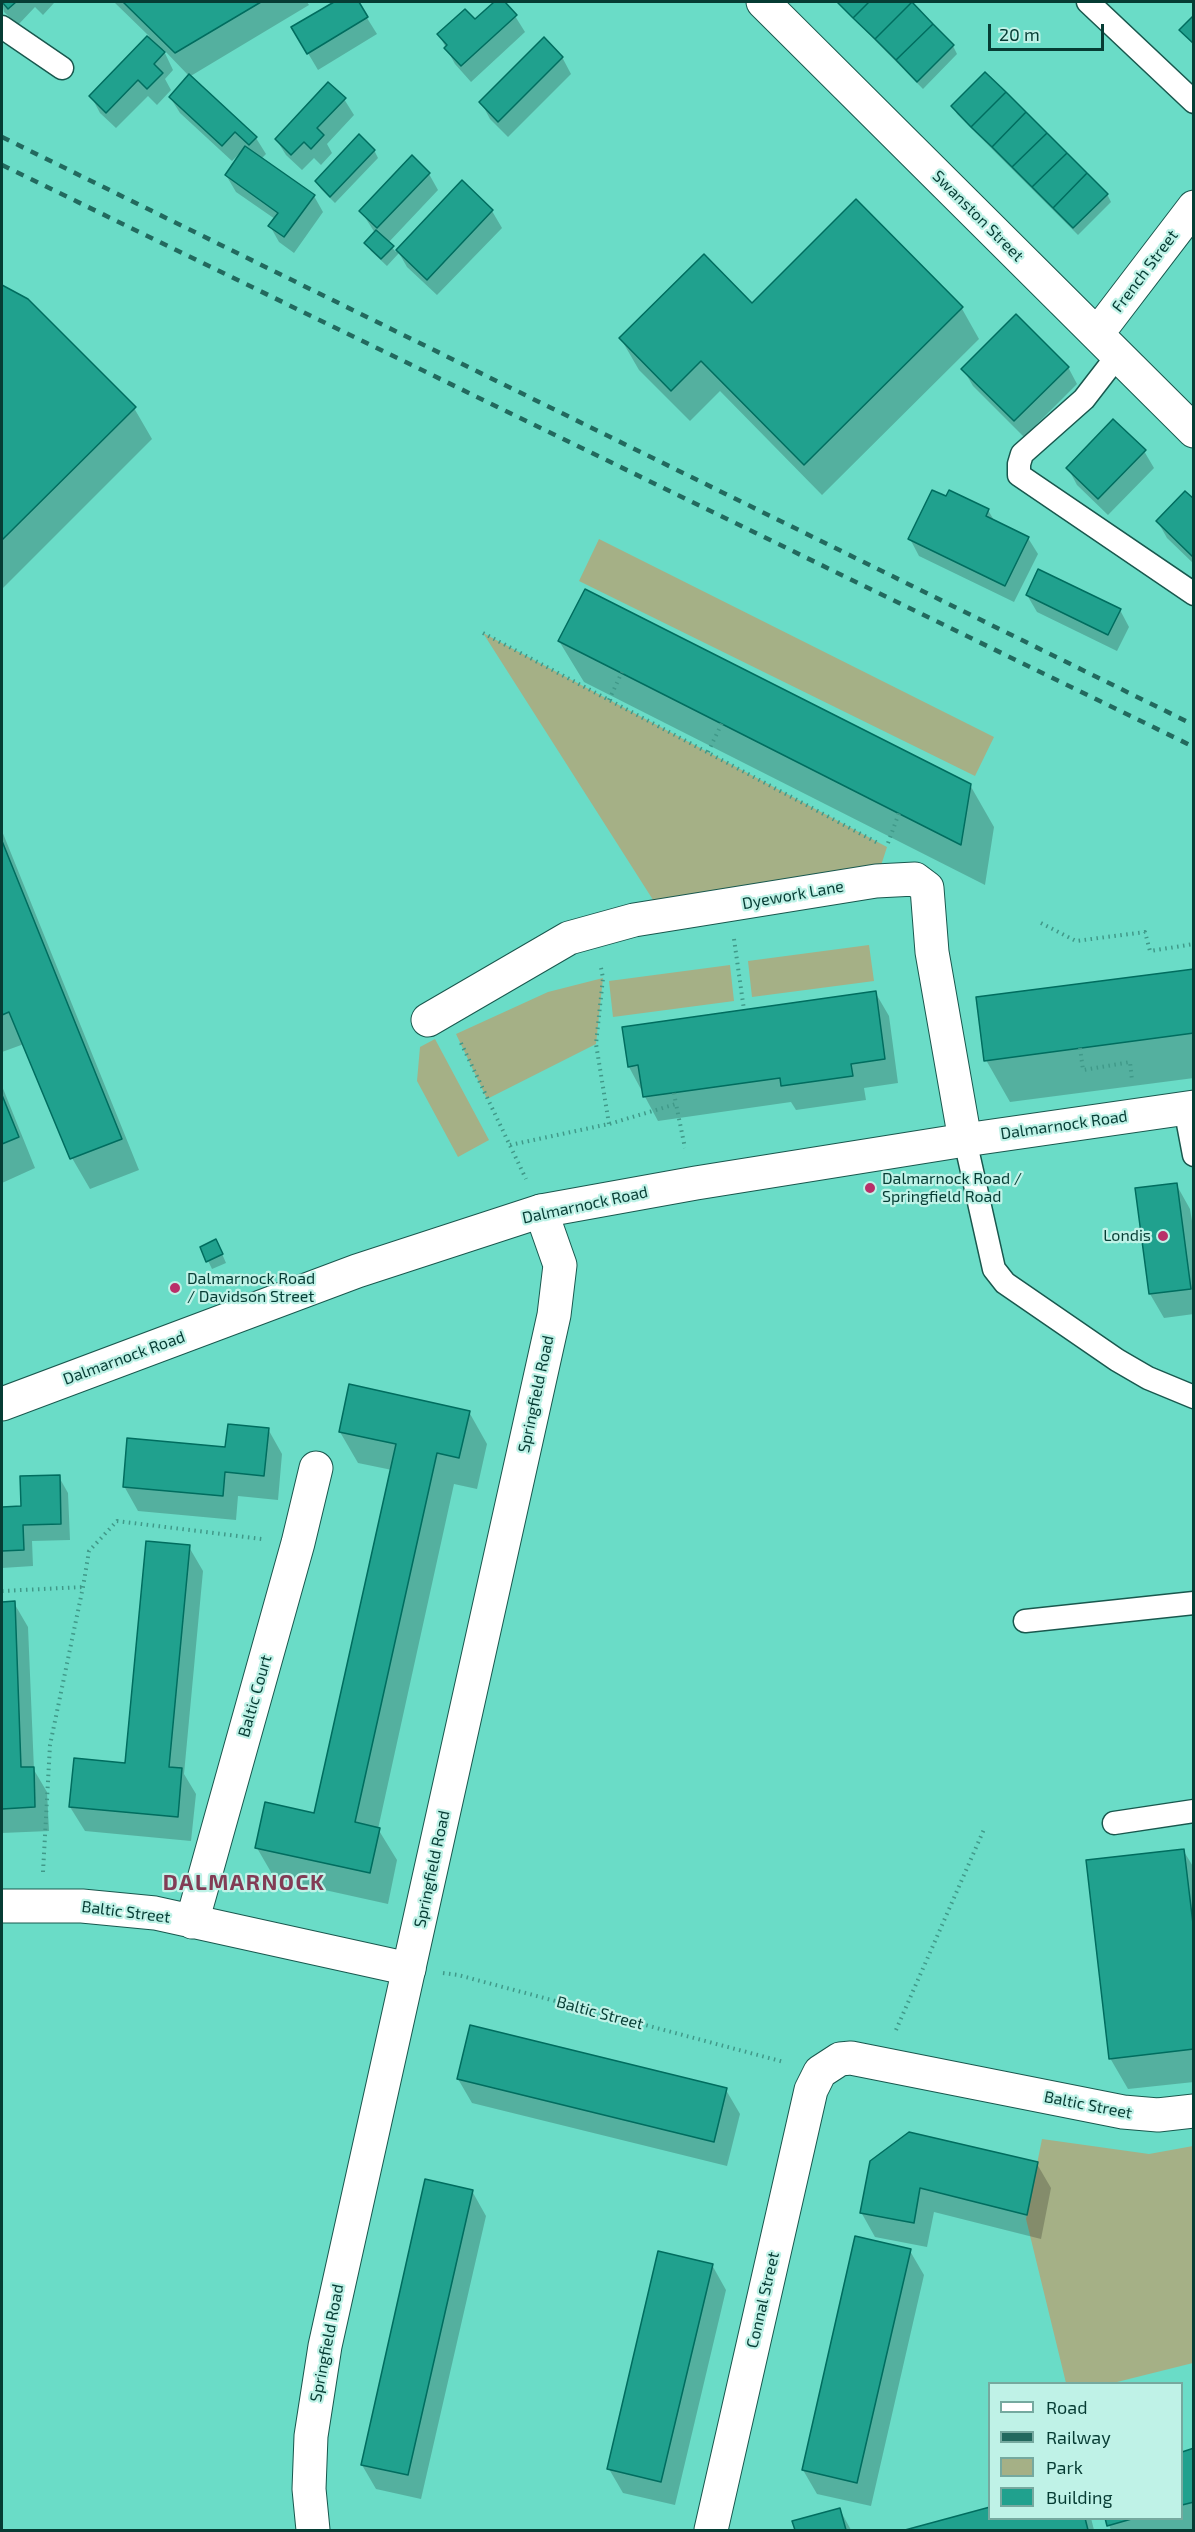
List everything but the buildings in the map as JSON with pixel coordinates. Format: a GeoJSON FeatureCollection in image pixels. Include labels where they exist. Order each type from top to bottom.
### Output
{"type":"FeatureCollection","features":[{"type":"Feature","properties":{"kind":"street","name":"Swanston Street"},"geometry":{"type":"LineString","coordinates":[[763,2],[1194,431]]}},
{"type":"Feature","properties":{"kind":"street","name":"French Street"},"geometry":{"type":"LineString","coordinates":[[1107,345],[1194,207]]}},
{"type":"Feature","properties":{"kind":"street","name":"Dyework Lane"},"geometry":{"type":"LineString","coordinates":[[436,1015],[553,946],[569,938],[597,930],[634,920],[876,881],[915,879],[927,888],[933,952],[965,1140]]}},
{"type":"Feature","properties":{"kind":"street","name":"Dalmarnock Road"},"geometry":{"type":"LineString","coordinates":[[2,1404],[357,1271],[542,1211],[965,1140],[1189,1107]]}},
{"type":"Feature","properties":{"kind":"street","name":"Springfield Road"},"geometry":{"type":"LineString","coordinates":[[313,2530],[309,2464],[319,2381],[554,1315],[560,1265],[542,1211]]}},
{"type":"Feature","properties":{"kind":"street","name":"Baltic Court"},"geometry":{"type":"LineString","coordinates":[[192,1922],[298,1544],[316,1468]]}},
{"type":"Feature","properties":{"kind":"street","name":"Baltic Street"},"geometry":{"type":"LineString","coordinates":[[2,1906],[41,1904],[118,1908],[155,1913],[410,1969]]}},
{"type":"Feature","properties":{"kind":"street","name":"Baltic Street"},"geometry":{"type":"LineString","coordinates":[[819,2072],[840,2059],[851,2058],[1123,2112],[1158,2115],[1194,2111]]}},
{"type":"Feature","properties":{"kind":"street","name":"Connal Street"},"geometry":{"type":"LineString","coordinates":[[711,2530],[810,2090],[819,2072]]}},
{"type":"Feature","properties":{"kind":"lane"},"geometry":{"type":"LineString","coordinates":[[1089,2],[1194,102]]}},
{"type":"Feature","properties":{"kind":"lane"},"geometry":{"type":"LineString","coordinates":[[2,27],[62,68]]}},
{"type":"Feature","properties":{"kind":"lane"},"geometry":{"type":"LineString","coordinates":[[1107,345],[1084,399],[1022,454],[1018,464],[1019,475],[1194,594]]}},
{"type":"Feature","properties":{"kind":"lane"},"geometry":{"type":"LineString","coordinates":[[1189,1107],[1194,1155]]}},
{"type":"Feature","properties":{"kind":"lane"},"geometry":{"type":"LineString","coordinates":[[965,1140],[994,1269],[1005,1283],[1117,1360],[1148,1378],[1194,1396]]}},
{"type":"Feature","properties":{"kind":"lane"},"geometry":{"type":"LineString","coordinates":[[1025,1621],[1194,1603]]}},
{"type":"Feature","properties":{"kind":"lane"},"geometry":{"type":"LineString","coordinates":[[1114,1823],[1194,1811]]}},
{"type":"Feature","properties":{"kind":"path"},"geometry":{"type":"LineString","coordinates":[[483,633],[887,847]]}},
{"type":"Feature","properties":{"kind":"path"},"geometry":{"type":"LineString","coordinates":[[609,700],[622,672]]}},
{"type":"Feature","properties":{"kind":"path"},"geometry":{"type":"LineString","coordinates":[[708,752],[722,723]]}},
{"type":"Feature","properties":{"kind":"path"},"geometry":{"type":"LineString","coordinates":[[729,905],[744,1010]]}},
{"type":"Feature","properties":{"kind":"path"},"geometry":{"type":"LineString","coordinates":[[1041,923],[1076,941],[1145,932],[1150,951],[1194,944]]}},
{"type":"Feature","properties":{"kind":"path"},"geometry":{"type":"LineString","coordinates":[[597,930],[603,978],[596,1044],[609,1124]]}},
{"type":"Feature","properties":{"kind":"path"},"geometry":{"type":"LineString","coordinates":[[436,1015],[510,1145],[542,1211]]}},
{"type":"Feature","properties":{"kind":"path"},"geometry":{"type":"LineString","coordinates":[[1080,1048],[1083,1070],[1130,1062],[1138,1115]]}},
{"type":"Feature","properties":{"kind":"path"},"geometry":{"type":"LineString","coordinates":[[674,1093],[692,1184]]}},
{"type":"Feature","properties":{"kind":"path"},"geometry":{"type":"LineString","coordinates":[[510,1145],[609,1124],[676,1104]]}},
{"type":"Feature","properties":{"kind":"path"},"geometry":{"type":"LineString","coordinates":[[41,1904],[50,1745],[83,1587],[88,1551],[117,1521],[298,1544]]}},
{"type":"Feature","properties":{"kind":"path"},"geometry":{"type":"LineString","coordinates":[[2,1591],[83,1587]]}},
{"type":"Feature","properties":{"kind":"path"},"geometry":{"type":"LineString","coordinates":[[881,2064],[985,1827]]}},
{"type":"Feature","properties":{"kind":"path","name":"Baltic Street"},"geometry":{"type":"LineString","coordinates":[[410,1969],[458,1975],[819,2072]]}},
{"type":"Feature","properties":{"kind":"green space"},"geometry":{"type":"Polygon","coordinates":[[[599,539],[994,737],[975,776],[579,581],[599,539]]]}},
{"type":"Feature","properties":{"kind":"green space"},"geometry":{"type":"Polygon","coordinates":[[[483,633],[887,847],[876,881],[662,914],[483,633]]]}},
{"type":"Feature","properties":{"kind":"green space"},"geometry":{"type":"Polygon","coordinates":[[[869,945],[874,981],[752,997],[748,961],[869,945]]]}},
{"type":"Feature","properties":{"kind":"green space"},"geometry":{"type":"Polygon","coordinates":[[[730,965],[734,1001],[613,1017],[609,981],[730,965]]]}},
{"type":"Feature","properties":{"kind":"green space"},"geometry":{"type":"Polygon","coordinates":[[[603,978],[596,1044],[487,1099],[456,1034],[548,992],[603,978]]]}},
{"type":"Feature","properties":{"kind":"green space"},"geometry":{"type":"Polygon","coordinates":[[[435,1039],[489,1140],[458,1157],[417,1081],[420,1047],[435,1039]]]}},
{"type":"Feature","properties":{"kind":"green space"},"geometry":{"type":"Polygon","coordinates":[[[1042,2139],[1149,2154],[1193,2146],[1193,2363],[1117,2382],[1066,2382],[1026,2219],[1042,2139]]]}},
{"type":"Feature","properties":{"kind":"railway"},"geometry":{"type":"LineString","coordinates":[[2,137],[1194,725]]}},
{"type":"Feature","properties":{"kind":"railway"},"geometry":{"type":"LineString","coordinates":[[2,165],[1194,747]]}},
{"type":"Feature","properties":{"kind":"place","name":"Dalmarnock Road / Springfield Road"},"geometry":{"type":"Point","coordinates":[870,1188]}},
{"type":"Feature","properties":{"kind":"place","name":"Londis"},"geometry":{"type":"Point","coordinates":[1163,1236]}},
{"type":"Feature","properties":{"kind":"place","name":"Dalmarnock Road / Davidson Street"},"geometry":{"type":"Point","coordinates":[175,1288]}},
{"type":"Feature","properties":{"kind":"district","name":"DALMARNOCK"},"geometry":{"type":"Point","coordinates":[244,1883]}}]}
